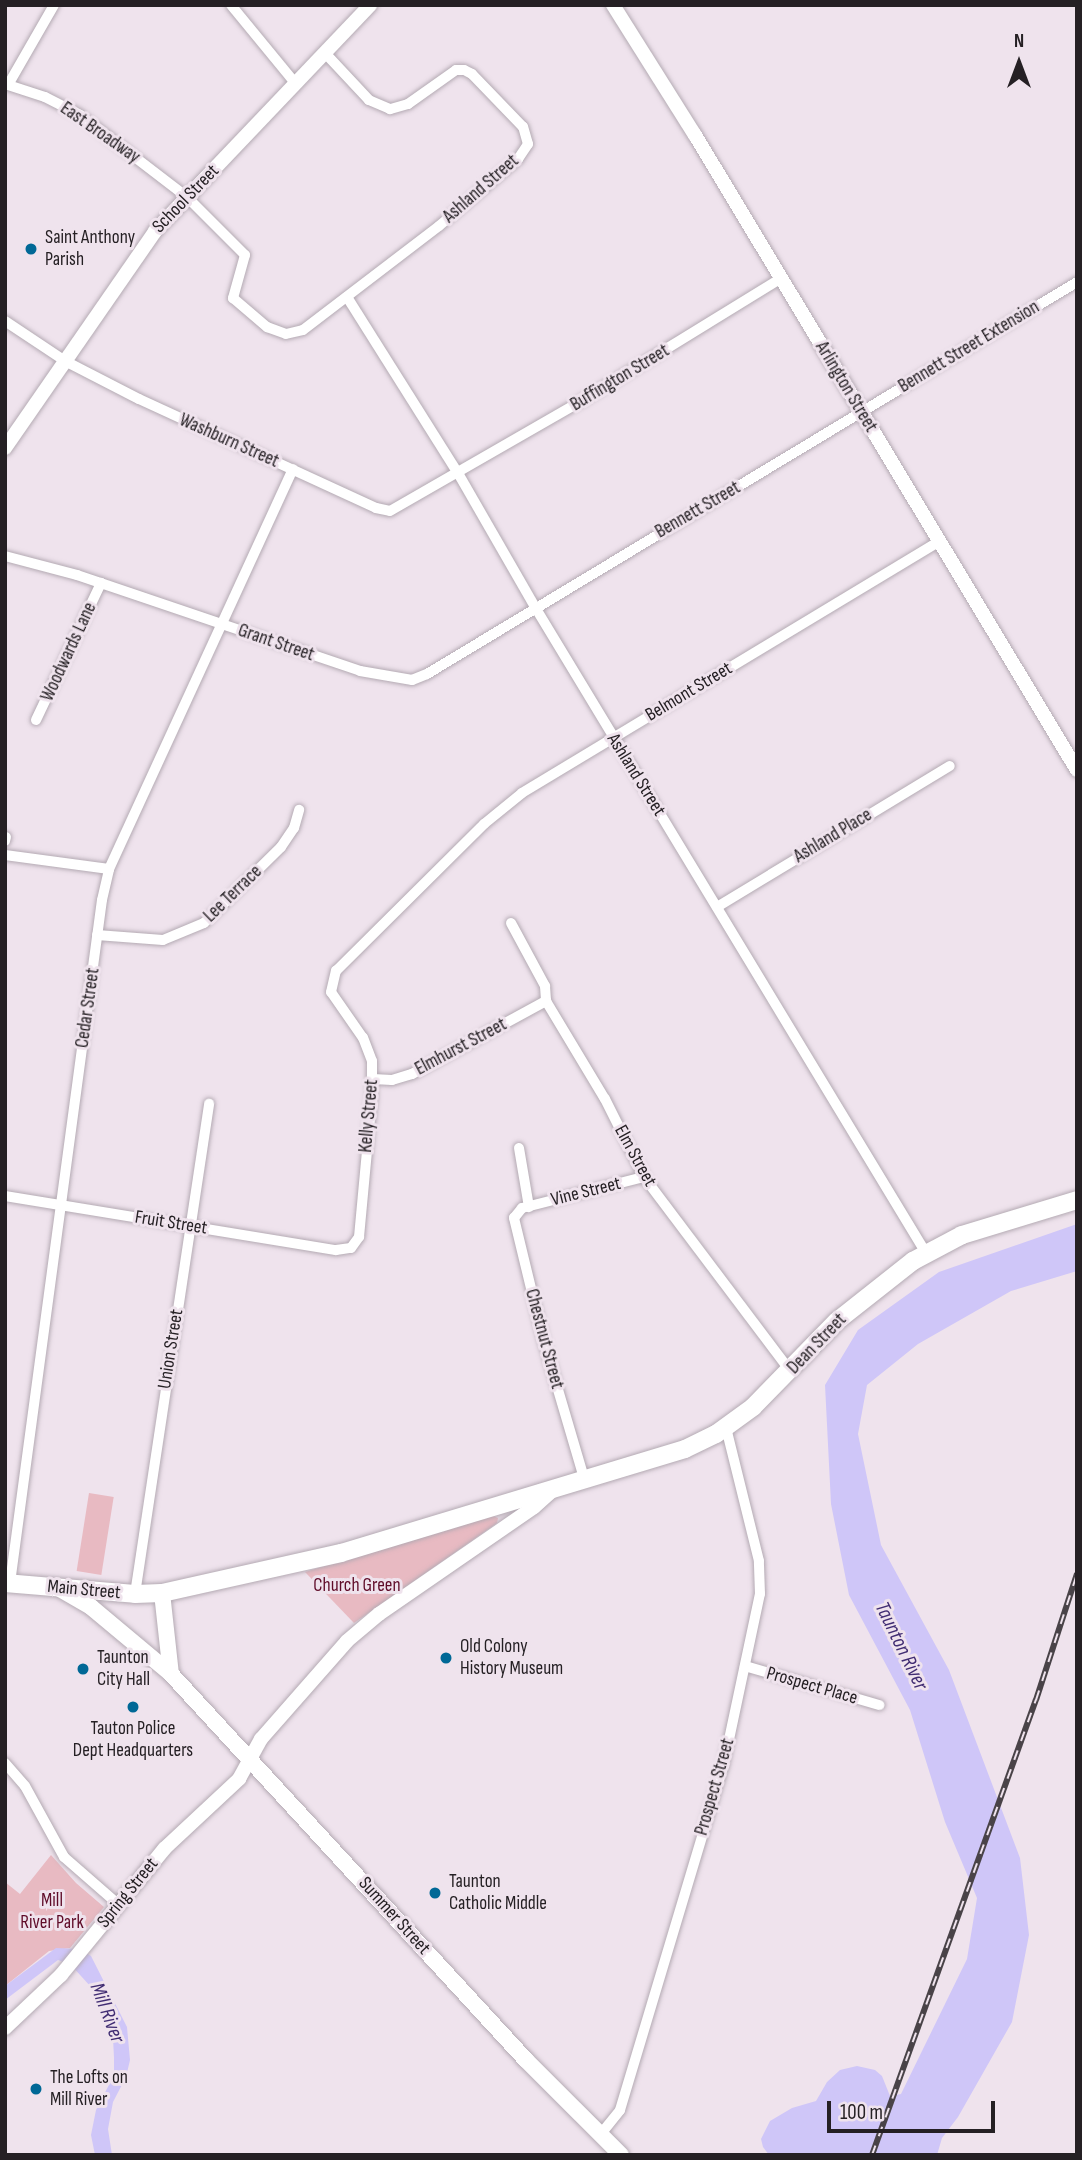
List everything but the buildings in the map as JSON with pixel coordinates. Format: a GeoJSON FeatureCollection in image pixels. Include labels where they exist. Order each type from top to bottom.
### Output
{"type":"FeatureCollection","features":[{"type":"Feature","properties":{"kind":"highway","name":"Dean Street"},"geometry":{"type":"LineString","coordinates":[[557,1486],[685,1450],[726,1428],[790,1371],[837,1321],[888,1279],[926,1253],[979,1228],[1077,1200]]}},
{"type":"Feature","properties":{"kind":"highway"},"geometry":{"type":"LineString","coordinates":[[162,1593],[341,1553],[557,1486]]}},
{"type":"Feature","properties":{"kind":"highway","name":"Main Street"},"geometry":{"type":"LineString","coordinates":[[8,1583],[135,1594],[162,1593]]}},
{"type":"Feature","properties":{"kind":"main road","name":"Summer Street"},"geometry":{"type":"LineString","coordinates":[[56,1587],[91,1607],[171,1675],[508,2041],[621,2155]]}},
{"type":"Feature","properties":{"kind":"main road"},"geometry":{"type":"LineString","coordinates":[[162,1593],[171,1675]]}},
{"type":"Feature","properties":{"kind":"main road"},"geometry":{"type":"LineString","coordinates":[[132,1642],[143,1646],[154,1645],[166,1631]]}},
{"type":"Feature","properties":{"kind":"street"},"geometry":{"type":"LineString","coordinates":[[7,84],[54,5]]}},
{"type":"Feature","properties":{"kind":"street"},"geometry":{"type":"LineString","coordinates":[[231,5],[296,83]]}},
{"type":"Feature","properties":{"kind":"street","name":"School Street"},"geometry":{"type":"LineString","coordinates":[[5,448],[149,239],[370,5]]}},
{"type":"Feature","properties":{"kind":"street","name":"Arlington Street"},"geometry":{"type":"LineString","coordinates":[[613,5],[695,135],[1077,769]]}},
{"type":"Feature","properties":{"kind":"street","name":"Ashland Street"},"geometry":{"type":"LineString","coordinates":[[187,197],[245,255],[233,298],[267,327],[286,334],[303,330],[347,297],[518,159],[528,144],[523,127],[472,74],[464,70],[456,70],[408,104],[390,108],[369,100],[325,53]]}},
{"type":"Feature","properties":{"kind":"street","name":"East Broadway"},"geometry":{"type":"LineString","coordinates":[[7,84],[45,97],[80,115],[187,197]]}},
{"type":"Feature","properties":{"kind":"street","name":"Buffington Street"},"geometry":{"type":"LineString","coordinates":[[458,473],[780,279]]}},
{"type":"Feature","properties":{"kind":"street","name":"Bennett Street Extension"},"geometry":{"type":"LineString","coordinates":[[860,411],[1077,282]]}},
{"type":"Feature","properties":{"kind":"street","name":"Ashland Street"},"geometry":{"type":"LineString","coordinates":[[347,297],[458,473],[535,607],[926,1253]]}},
{"type":"Feature","properties":{"kind":"street","name":"Washburn Street"},"geometry":{"type":"LineString","coordinates":[[5,321],[65,360],[147,403],[387,511],[398,509],[458,473]]}},
{"type":"Feature","properties":{"kind":"street","name":"Bennett Street"},"geometry":{"type":"LineString","coordinates":[[535,607],[860,411]]}},
{"type":"Feature","properties":{"kind":"street","name":"Cedar Street"},"geometry":{"type":"LineString","coordinates":[[8,1583],[97,935],[109,869],[293,469]]}},
{"type":"Feature","properties":{"kind":"street","name":"Belmont Street"},"geometry":{"type":"LineString","coordinates":[[332,977],[484,824],[522,793],[940,541]]}},
{"type":"Feature","properties":{"kind":"street","name":"Grant Street"},"geometry":{"type":"LineString","coordinates":[[5,556],[101,583],[360,671],[406,680],[427,674],[535,607]]}},
{"type":"Feature","properties":{"kind":"street","name":"Woodwards Lane"},"geometry":{"type":"LineString","coordinates":[[36,720],[101,583]]}},
{"type":"Feature","properties":{"kind":"street","name":"Ashland Place"},"geometry":{"type":"LineString","coordinates":[[717,907],[950,766]]}},
{"type":"Feature","properties":{"kind":"street","name":"Lee Terrace"},"geometry":{"type":"LineString","coordinates":[[97,935],[163,940],[204,923],[281,847],[295,828],[299,810]]}},
{"type":"Feature","properties":{"kind":"street"},"geometry":{"type":"LineString","coordinates":[[5,855],[109,869]]}},
{"type":"Feature","properties":{"kind":"street","name":"Elm Street"},"geometry":{"type":"LineString","coordinates":[[511,923],[545,986],[546,1001],[605,1100],[644,1177],[790,1371]]}},
{"type":"Feature","properties":{"kind":"street","name":"Kelly Street"},"geometry":{"type":"LineString","coordinates":[[332,977],[334,998],[359,1030],[371,1053],[373,1079],[359,1237],[351,1248],[336,1250]]}},
{"type":"Feature","properties":{"kind":"street","name":"Elmhurst Street"},"geometry":{"type":"LineString","coordinates":[[373,1079],[392,1080],[422,1069],[546,1001]]}},
{"type":"Feature","properties":{"kind":"street","name":"Union Street"},"geometry":{"type":"LineString","coordinates":[[135,1594],[209,1104]]}},
{"type":"Feature","properties":{"kind":"street"},"geometry":{"type":"LineString","coordinates":[[519,1148],[528,1207]]}},
{"type":"Feature","properties":{"kind":"street","name":"Vine Street"},"geometry":{"type":"LineString","coordinates":[[528,1207],[644,1177]]}},
{"type":"Feature","properties":{"kind":"street","name":"Fruit Street"},"geometry":{"type":"LineString","coordinates":[[5,1196],[336,1250]]}},
{"type":"Feature","properties":{"kind":"street","name":"Chestnut Street"},"geometry":{"type":"LineString","coordinates":[[528,1207],[516,1212],[514,1226],[584,1478]]}},
{"type":"Feature","properties":{"kind":"street","name":"Prospect Street"},"geometry":{"type":"LineString","coordinates":[[600,2135],[616,2118],[621,2105],[724,1763],[760,1594],[761,1575],[726,1428]]}},
{"type":"Feature","properties":{"kind":"street"},"geometry":{"type":"LineString","coordinates":[[250,1759],[261,1739],[358,1630],[534,1507],[557,1486]]}},
{"type":"Feature","properties":{"kind":"street","name":"Prospect Place"},"geometry":{"type":"LineString","coordinates":[[745,1666],[879,1705]]}},
{"type":"Feature","properties":{"kind":"street","name":"Spring Street"},"geometry":{"type":"LineString","coordinates":[[5,2028],[61,1975],[164,1849],[239,1779],[250,1759]]}},
{"type":"Feature","properties":{"kind":"street"},"geometry":{"type":"LineString","coordinates":[[5,1763],[25,1786],[64,1857],[119,1905]]}},
{"type":"Feature","properties":{"kind":"green space"},"geometry":{"type":"Polygon","coordinates":[[[89,1493],[114,1497],[101,1575],[77,1571],[89,1493]]]}},
{"type":"Feature","properties":{"kind":"green space","name":"Church Green"},"geometry":{"type":"Polygon","coordinates":[[[491,1515],[498,1518],[497,1523],[354,1623],[305,1572],[491,1515]]]}},
{"type":"Feature","properties":{"kind":"green space","name":"Mill River Park"},"geometry":{"type":"Polygon","coordinates":[[[51,1855],[76,1883],[104,1907],[70,1948],[49,1951],[5,1986],[5,1882],[20,1894],[51,1855]]]}},
{"type":"Feature","properties":{"kind":"water","name":"Taunton River"},"geometry":{"type":"Polygon","coordinates":[[[1077,1224],[1077,1271],[1011,1291],[918,1344],[867,1385],[858,1434],[881,1545],[949,1670],[1020,1858],[1029,1935],[1012,2022],[958,2117],[942,2138],[937,2155],[769,2155],[761,2139],[770,2121],[792,2108],[816,2101],[827,2082],[840,2070],[857,2066],[875,2070],[882,2076],[890,2096],[901,2094],[967,1959],[977,1898],[945,1822],[910,1710],[849,1595],[831,1504],[825,1385],[858,1330],[939,1272],[1077,1224]]]}},
{"type":"Feature","properties":{"kind":"water","name":"Mill River"},"geometry":{"type":"Polygon","coordinates":[[[56,1948],[79,1949],[91,1956],[127,2027],[130,2060],[126,2077],[113,2102],[108,2129],[112,2155],[95,2155],[91,2135],[96,2110],[114,2075],[114,2058],[113,2038],[104,2010],[91,1987],[71,1965],[58,1960],[5,2000],[5,1986],[56,1948]]]}},
{"type":"Feature","properties":{"kind":"railway"},"geometry":{"type":"LineString","coordinates":[[872,2155],[1036,1700],[1077,1574]]}},
{"type":"Feature","properties":{"kind":"place","name":"Saint Anthony Parish"},"geometry":{"type":"Point","coordinates":[31,249]}},
{"type":"Feature","properties":{"kind":"place","name":"Old Colony History Museum"},"geometry":{"type":"Point","coordinates":[446,1658]}},
{"type":"Feature","properties":{"kind":"place","name":"Taunton City Hall"},"geometry":{"type":"Point","coordinates":[83,1669]}},
{"type":"Feature","properties":{"kind":"place","name":"Tauton Police Dept Headquarters"},"geometry":{"type":"Point","coordinates":[133,1707]}},
{"type":"Feature","properties":{"kind":"place","name":"Taunton Catholic Middle"},"geometry":{"type":"Point","coordinates":[435,1893]}},
{"type":"Feature","properties":{"kind":"place","name":"The Lofts on Mill River"},"geometry":{"type":"Point","coordinates":[36,2089]}}]}
